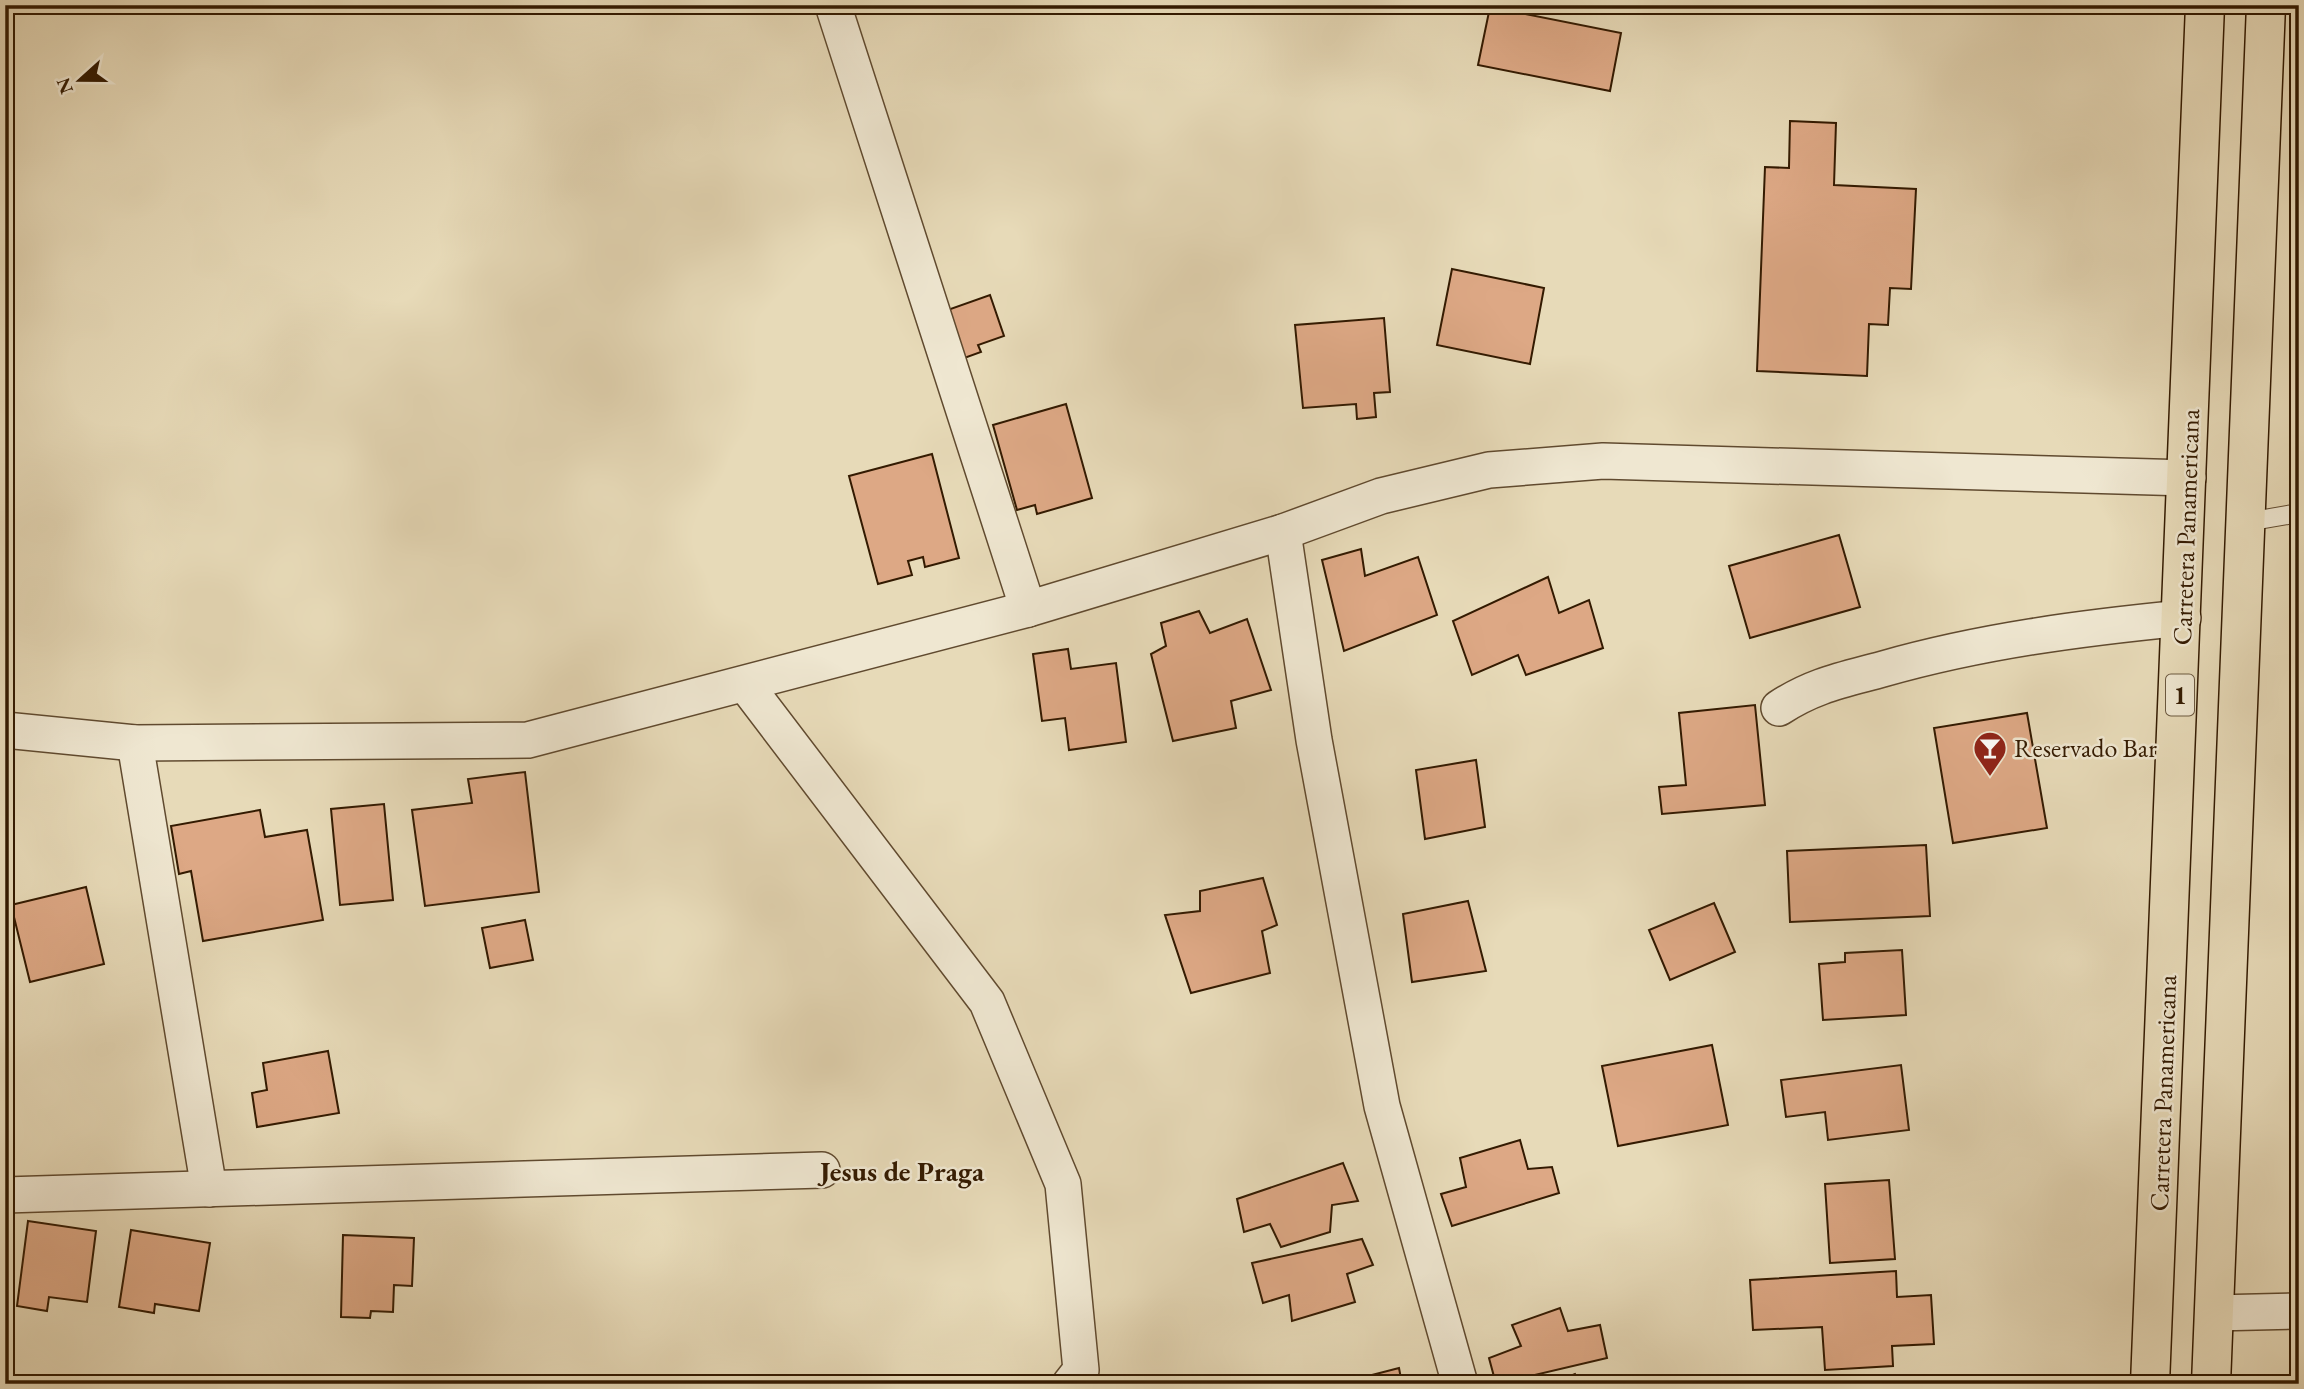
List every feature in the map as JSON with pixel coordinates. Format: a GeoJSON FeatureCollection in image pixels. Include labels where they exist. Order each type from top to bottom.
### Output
{"type":"FeatureCollection","features":[{"type":"Feature","properties":{"kind":"highway","name":"Carretera Panamericana"},"geometry":{"type":"LineString","coordinates":[[2150,1384],[2183,618],[2205,5]]}},
{"type":"Feature","properties":{"kind":"highway"},"geometry":{"type":"LineString","coordinates":[[2211,1384],[2266,5]]}},
{"type":"Feature","properties":{"kind":"street"},"geometry":{"type":"LineString","coordinates":[[833,5],[1028,609]]}},
{"type":"Feature","properties":{"kind":"street"},"geometry":{"type":"LineString","coordinates":[[5,730],[135,743],[528,740],[1028,609],[1283,532],[1381,496],[1489,470],[1603,461],[2188,478]]}},
{"type":"Feature","properties":{"kind":"street"},"geometry":{"type":"LineString","coordinates":[[1283,532],[1314,740],[1381,1106],[1460,1384]]}},
{"type":"Feature","properties":{"kind":"street"},"geometry":{"type":"LineString","coordinates":[[1779,709],[1808,690],[1948,650],[2082,628],[2183,618]]}},
{"type":"Feature","properties":{"kind":"street"},"geometry":{"type":"LineString","coordinates":[[745,684],[987,1002],[1063,1184],[1082,1370],[1070,1384]]}},
{"type":"Feature","properties":{"kind":"street"},"geometry":{"type":"LineString","coordinates":[[135,743],[209,1189]]}},
{"type":"Feature","properties":{"kind":"street"},"geometry":{"type":"LineString","coordinates":[[5,1195],[822,1170]]}},
{"type":"Feature","properties":{"kind":"street"},"geometry":{"type":"LineString","coordinates":[[2214,1313],[2299,1311]]}},
{"type":"Feature","properties":{"kind":"lane"},"geometry":{"type":"LineString","coordinates":[[2247,522],[2299,513]]}},
{"type":"Feature","properties":{"kind":"building"},"geometry":{"type":"Polygon","coordinates":[[[1490,7],[1621,33],[1610,91],[1478,65],[1490,7]]]}},
{"type":"Feature","properties":{"kind":"building"},"geometry":{"type":"Polygon","coordinates":[[[1790,121],[1836,123],[1834,185],[1916,189],[1911,289],[1890,288],[1888,325],[1869,324],[1867,376],[1757,371],[1765,167],[1789,168],[1790,121]]]}},
{"type":"Feature","properties":{"kind":"building"},"geometry":{"type":"Polygon","coordinates":[[[1452,269],[1544,288],[1530,364],[1437,345],[1452,269]]]}},
{"type":"Feature","properties":{"kind":"building"},"geometry":{"type":"Polygon","coordinates":[[[990,295],[1004,336],[978,345],[981,352],[956,361],[939,313],[990,295]]]}},
{"type":"Feature","properties":{"kind":"building"},"geometry":{"type":"Polygon","coordinates":[[[1384,318],[1390,392],[1374,393],[1376,417],[1357,419],[1356,404],[1303,408],[1295,325],[1384,318]]]}},
{"type":"Feature","properties":{"kind":"building"},"geometry":{"type":"Polygon","coordinates":[[[1066,404],[1092,498],[1037,514],[1035,505],[1017,510],[993,425],[1066,404]]]}},
{"type":"Feature","properties":{"kind":"building"},"geometry":{"type":"Polygon","coordinates":[[[932,454],[959,558],[925,567],[923,557],[908,561],[912,575],[878,584],[849,476],[932,454]]]}},
{"type":"Feature","properties":{"kind":"building"},"geometry":{"type":"Polygon","coordinates":[[[1839,535],[1860,607],[1750,638],[1729,566],[1839,535]]]}},
{"type":"Feature","properties":{"kind":"building"},"geometry":{"type":"Polygon","coordinates":[[[1361,549],[1365,576],[1418,557],[1437,615],[1344,651],[1322,560],[1361,549]]]}},
{"type":"Feature","properties":{"kind":"building"},"geometry":{"type":"Polygon","coordinates":[[[1548,577],[1559,613],[1589,600],[1603,648],[1526,675],[1518,655],[1472,675],[1453,621],[1548,577]]]}},
{"type":"Feature","properties":{"kind":"building"},"geometry":{"type":"Polygon","coordinates":[[[1199,611],[1210,633],[1247,619],[1271,690],[1231,701],[1236,728],[1173,741],[1151,654],[1166,646],[1161,623],[1199,611]]]}},
{"type":"Feature","properties":{"kind":"building"},"geometry":{"type":"Polygon","coordinates":[[[1068,649],[1071,669],[1116,663],[1126,742],[1069,750],[1065,718],[1042,721],[1033,654],[1068,649]]]}},
{"type":"Feature","properties":{"kind":"building"},"geometry":{"type":"Polygon","coordinates":[[[1755,705],[1765,805],[1662,814],[1659,787],[1686,785],[1679,713],[1755,705]]]}},
{"type":"Feature","properties":{"kind":"building","name":"Reservado Bar"},"geometry":{"type":"Polygon","coordinates":[[[2027,713],[2047,828],[1953,843],[1934,728],[2027,713]]]}},
{"type":"Feature","properties":{"kind":"building"},"geometry":{"type":"Polygon","coordinates":[[[1476,760],[1485,827],[1425,839],[1416,770],[1476,760]]]}},
{"type":"Feature","properties":{"kind":"building"},"geometry":{"type":"Polygon","coordinates":[[[525,772],[539,892],[425,906],[412,810],[472,803],[468,779],[525,772]]]}},
{"type":"Feature","properties":{"kind":"building"},"geometry":{"type":"Polygon","coordinates":[[[384,804],[393,900],[340,905],[331,809],[384,804]]]}},
{"type":"Feature","properties":{"kind":"building"},"geometry":{"type":"Polygon","coordinates":[[[260,810],[265,837],[307,830],[323,920],[203,941],[191,871],[179,874],[171,826],[260,810]]]}},
{"type":"Feature","properties":{"kind":"building"},"geometry":{"type":"Polygon","coordinates":[[[1926,845],[1930,916],[1790,922],[1787,851],[1926,845]]]}},
{"type":"Feature","properties":{"kind":"building"},"geometry":{"type":"Polygon","coordinates":[[[1263,878],[1277,925],[1262,931],[1270,973],[1191,993],[1165,915],[1200,911],[1200,891],[1263,878]]]}},
{"type":"Feature","properties":{"kind":"building"},"geometry":{"type":"Polygon","coordinates":[[[86,887],[104,964],[30,982],[11,905],[86,887]]]}},
{"type":"Feature","properties":{"kind":"building"},"geometry":{"type":"Polygon","coordinates":[[[1468,901],[1486,971],[1412,982],[1403,914],[1468,901]]]}},
{"type":"Feature","properties":{"kind":"building"},"geometry":{"type":"Polygon","coordinates":[[[1714,903],[1735,952],[1670,980],[1649,930],[1714,903]]]}},
{"type":"Feature","properties":{"kind":"building"},"geometry":{"type":"Polygon","coordinates":[[[525,920],[533,960],[490,968],[482,928],[525,920]]]}},
{"type":"Feature","properties":{"kind":"building"},"geometry":{"type":"Polygon","coordinates":[[[1902,950],[1906,1015],[1823,1020],[1819,964],[1845,962],[1845,953],[1902,950]]]}},
{"type":"Feature","properties":{"kind":"building"},"geometry":{"type":"Polygon","coordinates":[[[1712,1045],[1728,1125],[1618,1146],[1602,1066],[1712,1045]]]}},
{"type":"Feature","properties":{"kind":"building"},"geometry":{"type":"Polygon","coordinates":[[[328,1051],[339,1113],[257,1127],[252,1093],[267,1090],[263,1063],[328,1051]]]}},
{"type":"Feature","properties":{"kind":"building"},"geometry":{"type":"Polygon","coordinates":[[[1901,1065],[1909,1130],[1828,1140],[1825,1112],[1786,1117],[1781,1080],[1901,1065]]]}},
{"type":"Feature","properties":{"kind":"building"},"geometry":{"type":"Polygon","coordinates":[[[1520,1140],[1528,1169],[1552,1167],[1559,1193],[1452,1226],[1441,1194],[1466,1187],[1460,1158],[1520,1140]]]}},
{"type":"Feature","properties":{"kind":"building"},"geometry":{"type":"Polygon","coordinates":[[[1343,1163],[1358,1201],[1332,1205],[1330,1232],[1281,1247],[1270,1224],[1244,1232],[1237,1199],[1343,1163]]]}},
{"type":"Feature","properties":{"kind":"building"},"geometry":{"type":"Polygon","coordinates":[[[1889,1180],[1895,1259],[1830,1263],[1825,1184],[1889,1180]]]}},
{"type":"Feature","properties":{"kind":"building"},"geometry":{"type":"Polygon","coordinates":[[[28,1221],[96,1231],[87,1302],[49,1297],[47,1311],[17,1306],[28,1221]]]}},
{"type":"Feature","properties":{"kind":"building"},"geometry":{"type":"Polygon","coordinates":[[[131,1230],[210,1243],[199,1311],[155,1304],[154,1313],[119,1307],[131,1230]]]}},
{"type":"Feature","properties":{"kind":"building"},"geometry":{"type":"Polygon","coordinates":[[[343,1235],[414,1238],[412,1286],[394,1285],[393,1312],[371,1311],[370,1318],[341,1317],[343,1235]]]}},
{"type":"Feature","properties":{"kind":"building"},"geometry":{"type":"Polygon","coordinates":[[[1362,1239],[1373,1265],[1347,1274],[1355,1302],[1292,1321],[1289,1295],[1263,1303],[1252,1263],[1362,1239]]]}},
{"type":"Feature","properties":{"kind":"building"},"geometry":{"type":"Polygon","coordinates":[[[1896,1271],[1897,1297],[1931,1295],[1934,1344],[1892,1346],[1893,1366],[1825,1370],[1822,1327],[1753,1330],[1750,1280],[1896,1271]]]}},
{"type":"Feature","properties":{"kind":"building"},"geometry":{"type":"Polygon","coordinates":[[[1560,1308],[1568,1331],[1600,1325],[1607,1358],[1496,1384],[1489,1358],[1521,1346],[1512,1325],[1560,1308]]]}},
{"type":"Feature","properties":{"kind":"building"},"geometry":{"type":"Polygon","coordinates":[[[1399,1368],[1402,1384],[1337,1384],[1399,1368]]]}},
{"type":"Feature","properties":{"kind":"building"},"geometry":{"type":"Polygon","coordinates":[[[1575,1374],[1581,1384],[1551,1384],[1575,1374]]]}},
{"type":"Feature","properties":{"kind":"place","name":"Reservado Bar"},"geometry":{"type":"Point","coordinates":[1990,778]}},
{"type":"Feature","properties":{"kind":"district","name":"Jesus de Praga"},"geometry":{"type":"Point","coordinates":[902,1171]}}]}
